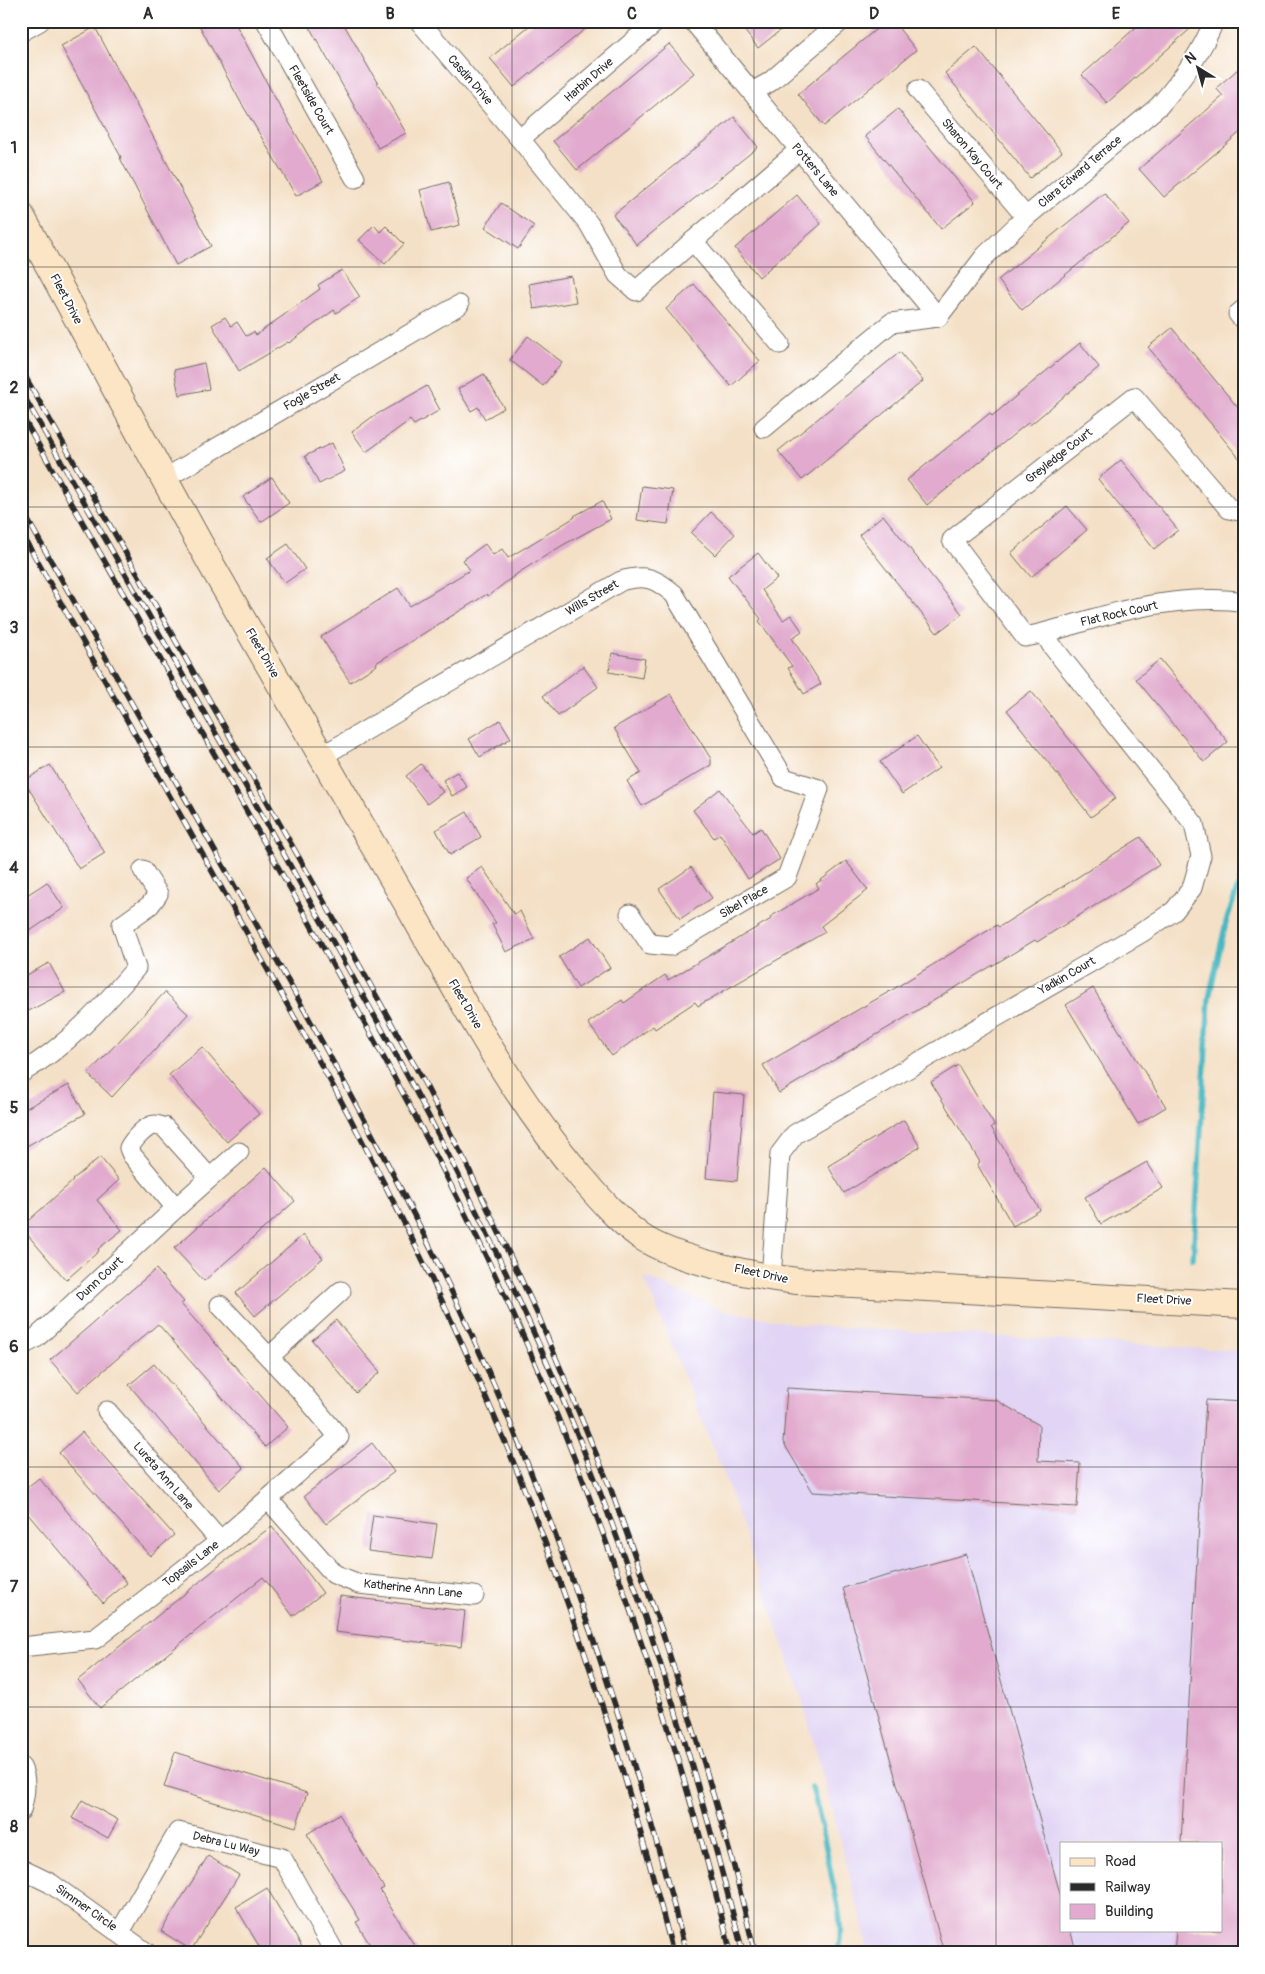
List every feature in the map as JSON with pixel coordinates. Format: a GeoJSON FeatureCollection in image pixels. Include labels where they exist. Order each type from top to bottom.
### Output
{"type":"FeatureCollection","features":[{"type":"Feature","properties":{"kind":"street"},"geometry":{"type":"LineString","coordinates":[[21,32],[40,21]]}},
{"type":"Feature","properties":{"kind":"street","name":"Fleetside Court"},"geometry":{"type":"LineString","coordinates":[[266,21],[355,178]]}},
{"type":"Feature","properties":{"kind":"street","name":"Casdin Drive"},"geometry":{"type":"LineString","coordinates":[[419,21],[520,139],[589,224],[618,275],[636,291],[693,241]]}},
{"type":"Feature","properties":{"kind":"street","name":"Harbin Drive"},"geometry":{"type":"LineString","coordinates":[[520,139],[657,21]]}},
{"type":"Feature","properties":{"kind":"street","name":"Potters Lane"},"geometry":{"type":"LineString","coordinates":[[694,21],[938,318]]}},
{"type":"Feature","properties":{"kind":"street"},"geometry":{"type":"LineString","coordinates":[[752,92],[770,82],[841,21]]}},
{"type":"Feature","properties":{"kind":"street","name":"Clara Edward Terrace"},"geometry":{"type":"LineString","coordinates":[[938,318],[978,263],[1026,217],[1159,106],[1176,87],[1195,60],[1214,21]]}},
{"type":"Feature","properties":{"kind":"street","name":"Sharon Kay Court"},"geometry":{"type":"LineString","coordinates":[[918,90],[1026,217]]}},
{"type":"Feature","properties":{"kind":"street"},"geometry":{"type":"LineString","coordinates":[[780,344],[693,241],[799,150]]}},
{"type":"Feature","properties":{"kind":"street","name":"Fleet Drive"},"geometry":{"type":"LineString","coordinates":[[21,215],[164,479],[502,1068],[558,1150],[624,1223],[641,1237],[656,1245],[692,1258],[771,1278],[796,1281],[1244,1305]]}},
{"type":"Feature","properties":{"kind":"street","name":"Fogle Street"},"geometry":{"type":"LineString","coordinates":[[164,479],[459,305]]}},
{"type":"Feature","properties":{"kind":"street"},"geometry":{"type":"LineString","coordinates":[[1244,309],[1238,314],[1244,321]]}},
{"type":"Feature","properties":{"kind":"street"},"geometry":{"type":"LineString","coordinates":[[764,428],[891,323],[938,318]]}},
{"type":"Feature","properties":{"kind":"street","name":"Greyledge Court"},"geometry":{"type":"LineString","coordinates":[[1025,637],[952,540],[1134,397],[1230,509],[1244,512]]}},
{"type":"Feature","properties":{"kind":"street","name":"Wills Street"},"geometry":{"type":"LineString","coordinates":[[322,756],[621,581],[634,577],[650,578],[661,583],[674,594],[784,778],[819,789]]}},
{"type":"Feature","properties":{"kind":"street","name":"Flat Rock Court"},"geometry":{"type":"LineString","coordinates":[[1025,637],[1045,634],[1105,615],[1151,605],[1188,601],[1244,602]]}},
{"type":"Feature","properties":{"kind":"street","name":"Yadkin Court"},"geometry":{"type":"LineString","coordinates":[[771,1278],[780,1154],[795,1134],[1141,933],[1174,911],[1192,888],[1201,856],[1194,824],[1052,646],[1045,634]]}},
{"type":"Feature","properties":{"kind":"street","name":"Sibel Place"},"geometry":{"type":"LineString","coordinates":[[630,914],[650,944],[670,946],[787,877],[819,789]]}},
{"type":"Feature","properties":{"kind":"street"},"geometry":{"type":"LineString","coordinates":[[21,1073],[53,1052],[104,1005],[136,968],[122,925],[150,905],[158,894],[143,870]]}},
{"type":"Feature","properties":{"kind":"street"},"geometry":{"type":"LineString","coordinates":[[176,1208],[132,1156],[129,1148],[149,1126],[156,1124],[164,1127],[209,1177]]}},
{"type":"Feature","properties":{"kind":"street","name":"Dunn Court"},"geometry":{"type":"LineString","coordinates":[[21,1346],[36,1338],[209,1177],[239,1152]]}},
{"type":"Feature","properties":{"kind":"street"},"geometry":{"type":"LineString","coordinates":[[220,1305],[269,1357],[341,1292]]}},
{"type":"Feature","properties":{"kind":"street","name":"Topsails Lane"},"geometry":{"type":"LineString","coordinates":[[21,1647],[95,1639],[220,1541],[339,1437],[269,1357]]}},
{"type":"Feature","properties":{"kind":"street","name":"Lureta Ann Lane"},"geometry":{"type":"LineString","coordinates":[[107,1412],[220,1541]]}},
{"type":"Feature","properties":{"kind":"street","name":"Katherine Ann Lane"},"geometry":{"type":"LineString","coordinates":[[268,1499],[334,1574],[359,1584],[474,1596]]}},
{"type":"Feature","properties":{"kind":"street"},"geometry":{"type":"LineString","coordinates":[[21,1767],[25,1775],[24,1799],[21,1810]]}},
{"type":"Feature","properties":{"kind":"street","name":"Debra Lu Way"},"geometry":{"type":"LineString","coordinates":[[120,1932],[178,1832],[282,1858],[335,1953]]}},
{"type":"Feature","properties":{"kind":"street","name":"Simmer Circle"},"geometry":{"type":"LineString","coordinates":[[21,1869],[50,1883],[147,1953]]}},
{"type":"Feature","properties":{"kind":"shaded area"},"geometry":{"type":"Polygon","coordinates":[[[644,1277],[723,1310],[802,1325],[1244,1351],[1244,1953],[868,1953],[860,1914],[803,1703],[724,1475],[644,1277]]]}},
{"type":"Feature","properties":{"kind":"building"},"geometry":{"type":"Polygon","coordinates":[[[197,21],[234,21],[274,96],[323,181],[296,196],[239,99],[197,21]]]}},
{"type":"Feature","properties":{"kind":"building"},"geometry":{"type":"Polygon","coordinates":[[[306,21],[342,21],[406,133],[378,148],[306,21]]]}},
{"type":"Feature","properties":{"kind":"building"},"geometry":{"type":"Polygon","coordinates":[[[535,21],[595,21],[514,87],[490,58],[535,21]]]}},
{"type":"Feature","properties":{"kind":"building"},"geometry":{"type":"Polygon","coordinates":[[[737,21],[792,21],[758,48],[737,21]]]}},
{"type":"Feature","properties":{"kind":"building"},"geometry":{"type":"Polygon","coordinates":[[[886,21],[893,21],[916,50],[824,126],[798,94],[886,21]]]}},
{"type":"Feature","properties":{"kind":"building"},"geometry":{"type":"Polygon","coordinates":[[[1143,21],[1199,21],[1107,103],[1082,75],[1143,21]]]}},
{"type":"Feature","properties":{"kind":"building"},"geometry":{"type":"Polygon","coordinates":[[[95,27],[211,246],[176,265],[121,157],[61,46],[95,27]]]}},
{"type":"Feature","properties":{"kind":"building"},"geometry":{"type":"Polygon","coordinates":[[[669,44],[694,73],[577,170],[553,141],[669,44]]]}},
{"type":"Feature","properties":{"kind":"building"},"geometry":{"type":"Polygon","coordinates":[[[976,47],[1062,152],[1030,178],[945,73],[976,47]]]}},
{"type":"Feature","properties":{"kind":"building"},"geometry":{"type":"Polygon","coordinates":[[[1244,64],[1244,129],[1164,197],[1139,169],[1223,96],[1216,88],[1244,64]]]}},
{"type":"Feature","properties":{"kind":"building"},"geometry":{"type":"Polygon","coordinates":[[[898,109],[975,202],[941,229],[865,136],[898,109]]]}},
{"type":"Feature","properties":{"kind":"building"},"geometry":{"type":"Polygon","coordinates":[[[734,117],[758,147],[637,245],[613,215],[734,117]]]}},
{"type":"Feature","properties":{"kind":"building"},"geometry":{"type":"Polygon","coordinates":[[[449,182],[460,225],[431,232],[420,190],[449,182]]]}},
{"type":"Feature","properties":{"kind":"building"},"geometry":{"type":"Polygon","coordinates":[[[1104,193],[1129,223],[1022,310],[998,280],[1104,193]]]}},
{"type":"Feature","properties":{"kind":"building"},"geometry":{"type":"Polygon","coordinates":[[[797,195],[821,224],[759,277],[735,248],[797,195]]]}},
{"type":"Feature","properties":{"kind":"building"},"geometry":{"type":"Polygon","coordinates":[[[501,203],[534,226],[518,249],[485,227],[501,203]]]}},
{"type":"Feature","properties":{"kind":"building"},"geometry":{"type":"Polygon","coordinates":[[[374,225],[380,232],[386,226],[404,244],[385,264],[359,240],[374,225]]]}},
{"type":"Feature","properties":{"kind":"building"},"geometry":{"type":"Polygon","coordinates":[[[342,270],[360,297],[336,313],[334,310],[289,343],[239,371],[212,325],[225,317],[231,326],[237,322],[246,336],[254,332],[256,335],[320,289],[318,285],[342,270]]]}},
{"type":"Feature","properties":{"kind":"building"},"geometry":{"type":"Polygon","coordinates":[[[571,276],[576,302],[534,309],[529,284],[571,276]]]}},
{"type":"Feature","properties":{"kind":"building"},"geometry":{"type":"Polygon","coordinates":[[[694,284],[760,361],[731,386],[666,309],[694,284]]]}},
{"type":"Feature","properties":{"kind":"building"},"geometry":{"type":"Polygon","coordinates":[[[1172,328],[1244,415],[1244,464],[1148,347],[1172,328]]]}},
{"type":"Feature","properties":{"kind":"building"},"geometry":{"type":"Polygon","coordinates":[[[528,336],[562,362],[543,386],[510,360],[528,336]]]}},
{"type":"Feature","properties":{"kind":"building"},"geometry":{"type":"Polygon","coordinates":[[[1080,343],[1099,367],[1030,425],[1029,422],[927,505],[907,480],[990,413],[992,416],[1080,343]]]}},
{"type":"Feature","properties":{"kind":"building"},"geometry":{"type":"Polygon","coordinates":[[[900,352],[923,381],[802,480],[778,451],[900,352]]]}},
{"type":"Feature","properties":{"kind":"building"},"geometry":{"type":"Polygon","coordinates":[[[204,363],[209,389],[179,395],[174,370],[204,363]]]}},
{"type":"Feature","properties":{"kind":"building"},"geometry":{"type":"Polygon","coordinates":[[[484,374],[504,408],[485,419],[478,407],[471,411],[458,389],[484,374]]]}},
{"type":"Feature","properties":{"kind":"building"},"geometry":{"type":"Polygon","coordinates":[[[427,386],[440,410],[414,425],[410,420],[366,452],[352,432],[372,417],[427,386]]]}},
{"type":"Feature","properties":{"kind":"building"},"geometry":{"type":"Polygon","coordinates":[[[332,443],[345,471],[319,484],[305,456],[332,443]]]}},
{"type":"Feature","properties":{"kind":"building"},"geometry":{"type":"Polygon","coordinates":[[[1121,460],[1178,530],[1154,549],[1098,479],[1121,460]]]}},
{"type":"Feature","properties":{"kind":"building"},"geometry":{"type":"Polygon","coordinates":[[[272,477],[289,503],[261,522],[243,497],[272,477]]]}},
{"type":"Feature","properties":{"kind":"building"},"geometry":{"type":"Polygon","coordinates":[[[642,486],[673,490],[668,524],[637,520],[642,486]]]}},
{"type":"Feature","properties":{"kind":"building"},"geometry":{"type":"Polygon","coordinates":[[[602,501],[611,519],[563,545],[518,573],[488,596],[487,594],[376,663],[377,665],[350,682],[321,637],[398,588],[410,606],[470,570],[463,560],[485,544],[493,555],[502,549],[508,558],[574,516],[602,501]]]}},
{"type":"Feature","properties":{"kind":"building"},"geometry":{"type":"Polygon","coordinates":[[[1067,506],[1087,530],[1031,577],[1011,553],[1067,506]]]}},
{"type":"Feature","properties":{"kind":"building"},"geometry":{"type":"Polygon","coordinates":[[[711,512],[735,534],[715,555],[691,533],[711,512]]]}},
{"type":"Feature","properties":{"kind":"building"},"geometry":{"type":"Polygon","coordinates":[[[883,515],[962,614],[937,633],[859,535],[883,515]]]}},
{"type":"Feature","properties":{"kind":"building"},"geometry":{"type":"Polygon","coordinates":[[[288,544],[305,569],[285,583],[267,558],[288,544]]]}},
{"type":"Feature","properties":{"kind":"building"},"geometry":{"type":"Polygon","coordinates":[[[758,553],[777,578],[762,590],[783,620],[791,615],[802,631],[792,638],[821,684],[804,694],[788,668],[792,666],[759,621],[761,619],[728,576],[758,553]]]}},
{"type":"Feature","properties":{"kind":"building"},"geometry":{"type":"Polygon","coordinates":[[[612,653],[645,659],[642,678],[609,672],[612,653]]]}},
{"type":"Feature","properties":{"kind":"building"},"geometry":{"type":"Polygon","coordinates":[[[1160,659],[1228,742],[1204,762],[1136,679],[1160,659]]]}},
{"type":"Feature","properties":{"kind":"building"},"geometry":{"type":"Polygon","coordinates":[[[583,666],[598,687],[558,716],[543,696],[583,666]]]}},
{"type":"Feature","properties":{"kind":"building"},"geometry":{"type":"Polygon","coordinates":[[[1031,691],[1116,798],[1091,817],[1007,710],[1031,691]]]}},
{"type":"Feature","properties":{"kind":"building"},"geometry":{"type":"Polygon","coordinates":[[[671,694],[711,759],[711,765],[642,806],[627,781],[641,773],[614,728],[671,694]]]}},
{"type":"Feature","properties":{"kind":"building"},"geometry":{"type":"Polygon","coordinates":[[[500,720],[511,738],[480,757],[469,739],[500,720]]]}},
{"type":"Feature","properties":{"kind":"building"},"geometry":{"type":"Polygon","coordinates":[[[917,736],[939,768],[902,794],[880,762],[917,736]]]}},
{"type":"Feature","properties":{"kind":"building"},"geometry":{"type":"Polygon","coordinates":[[[421,764],[443,792],[427,804],[406,776],[421,764]]]}},
{"type":"Feature","properties":{"kind":"building"},"geometry":{"type":"Polygon","coordinates":[[[50,765],[105,853],[79,869],[24,781],[50,765]]]}},
{"type":"Feature","properties":{"kind":"building"},"geometry":{"type":"Polygon","coordinates":[[[457,772],[467,787],[452,796],[443,780],[457,772]]]}},
{"type":"Feature","properties":{"kind":"building"},"geometry":{"type":"Polygon","coordinates":[[[720,789],[753,833],[761,828],[780,859],[748,879],[720,834],[714,838],[693,810],[720,789]]]}},
{"type":"Feature","properties":{"kind":"building"},"geometry":{"type":"Polygon","coordinates":[[[467,812],[481,837],[450,855],[436,830],[467,812]]]}},
{"type":"Feature","properties":{"kind":"building"},"geometry":{"type":"Polygon","coordinates":[[[1141,837],[1159,865],[1037,942],[1035,940],[779,1093],[763,1065],[892,990],[997,925],[999,927],[1141,837]]]}},
{"type":"Feature","properties":{"kind":"building"},"geometry":{"type":"Polygon","coordinates":[[[846,861],[868,890],[821,926],[825,932],[698,1006],[695,1002],[655,1029],[653,1026],[612,1056],[588,1023],[622,1000],[624,1003],[665,975],[668,980],[771,919],[770,917],[819,888],[816,884],[846,861]]]}},
{"type":"Feature","properties":{"kind":"building"},"geometry":{"type":"Polygon","coordinates":[[[482,867],[514,914],[520,911],[534,939],[506,952],[492,924],[496,923],[466,878],[482,867]]]}},
{"type":"Feature","properties":{"kind":"building"},"geometry":{"type":"Polygon","coordinates":[[[691,867],[712,898],[680,919],[659,889],[691,867]]]}},
{"type":"Feature","properties":{"kind":"building"},"geometry":{"type":"Polygon","coordinates":[[[47,882],[64,908],[21,937],[21,899],[47,882]]]}},
{"type":"Feature","properties":{"kind":"building"},"geometry":{"type":"Polygon","coordinates":[[[590,937],[610,968],[578,988],[559,957],[590,937]]]}},
{"type":"Feature","properties":{"kind":"building"},"geometry":{"type":"Polygon","coordinates":[[[49,963],[65,992],[21,1015],[21,978],[49,963]]]}},
{"type":"Feature","properties":{"kind":"building"},"geometry":{"type":"Polygon","coordinates":[[[1093,988],[1166,1107],[1138,1124],[1066,1005],[1093,988]]]}},
{"type":"Feature","properties":{"kind":"building"},"geometry":{"type":"Polygon","coordinates":[[[165,992],[188,1014],[112,1097],[88,1074],[165,992]]]}},
{"type":"Feature","properties":{"kind":"building"},"geometry":{"type":"Polygon","coordinates":[[[202,1047],[259,1114],[227,1142],[169,1075],[202,1047]]]}},
{"type":"Feature","properties":{"kind":"building"},"geometry":{"type":"Polygon","coordinates":[[[958,1065],[994,1125],[991,1127],[1040,1210],[1013,1226],[977,1164],[980,1162],[931,1082],[958,1065]]]}},
{"type":"Feature","properties":{"kind":"building"},"geometry":{"type":"Polygon","coordinates":[[[69,1085],[85,1114],[21,1149],[21,1111],[69,1085]]]}},
{"type":"Feature","properties":{"kind":"building"},"geometry":{"type":"Polygon","coordinates":[[[713,1092],[744,1095],[737,1181],[706,1178],[713,1092]]]}},
{"type":"Feature","properties":{"kind":"building"},"geometry":{"type":"Polygon","coordinates":[[[904,1120],[920,1147],[844,1193],[828,1166],[904,1120]]]}},
{"type":"Feature","properties":{"kind":"building"},"geometry":{"type":"Polygon","coordinates":[[[100,1157],[119,1180],[97,1200],[122,1230],[98,1249],[99,1251],[66,1280],[21,1227],[100,1157]]]}},
{"type":"Feature","properties":{"kind":"building"},"geometry":{"type":"Polygon","coordinates":[[[1147,1162],[1163,1188],[1101,1224],[1085,1197],[1147,1162]]]}},
{"type":"Feature","properties":{"kind":"building"},"geometry":{"type":"Polygon","coordinates":[[[266,1167],[295,1201],[204,1281],[174,1248],[266,1167]]]}},
{"type":"Feature","properties":{"kind":"building"},"geometry":{"type":"Polygon","coordinates":[[[303,1235],[323,1258],[255,1316],[236,1293],[303,1235]]]}},
{"type":"Feature","properties":{"kind":"building"},"geometry":{"type":"Polygon","coordinates":[[[156,1269],[184,1302],[181,1304],[288,1427],[265,1447],[158,1324],[78,1392],[50,1360],[156,1269]]]}},
{"type":"Feature","properties":{"kind":"building"},"geometry":{"type":"Polygon","coordinates":[[[336,1320],[380,1372],[356,1393],[312,1340],[336,1320]]]}},
{"type":"Feature","properties":{"kind":"building"},"geometry":{"type":"Polygon","coordinates":[[[154,1364],[244,1468],[219,1490],[129,1385],[154,1364]]]}},
{"type":"Feature","properties":{"kind":"building"},"geometry":{"type":"Polygon","coordinates":[[[787,1388],[996,1400],[1039,1425],[1038,1461],[1080,1463],[1077,1507],[813,1492],[783,1442],[787,1388]]]}},
{"type":"Feature","properties":{"kind":"building"},"geometry":{"type":"Polygon","coordinates":[[[1206,1400],[1244,1402],[1244,1953],[1174,1953],[1176,1932],[1222,1932],[1222,1842],[1181,1842],[1206,1400]]]}},
{"type":"Feature","properties":{"kind":"building"},"geometry":{"type":"Polygon","coordinates":[[[82,1432],[174,1535],[150,1556],[59,1453],[82,1432]]]}},
{"type":"Feature","properties":{"kind":"building"},"geometry":{"type":"Polygon","coordinates":[[[372,1443],[394,1472],[326,1524],[304,1496],[372,1443]]]}},
{"type":"Feature","properties":{"kind":"building"},"geometry":{"type":"Polygon","coordinates":[[[39,1478],[127,1583],[103,1603],[21,1506],[21,1492],[39,1478]]]}},
{"type":"Feature","properties":{"kind":"building"},"geometry":{"type":"Polygon","coordinates":[[[373,1515],[437,1524],[432,1559],[368,1551],[373,1515]]]}},
{"type":"Feature","properties":{"kind":"building"},"geometry":{"type":"Polygon","coordinates":[[[272,1526],[323,1593],[293,1616],[263,1577],[100,1708],[78,1680],[224,1562],[272,1526]]]}},
{"type":"Feature","properties":{"kind":"building"},"geometry":{"type":"Polygon","coordinates":[[[966,1554],[1060,1893],[1060,1932],[1071,1932],[1077,1953],[944,1953],[843,1588],[966,1554]]]}},
{"type":"Feature","properties":{"kind":"building"},"geometry":{"type":"Polygon","coordinates":[[[340,1596],[465,1611],[461,1647],[335,1632],[340,1596]]]}},
{"type":"Feature","properties":{"kind":"building"},"geometry":{"type":"Polygon","coordinates":[[[175,1752],[307,1793],[296,1827],[164,1787],[175,1752]]]}},
{"type":"Feature","properties":{"kind":"building"},"geometry":{"type":"Polygon","coordinates":[[[82,1800],[118,1820],[108,1838],[72,1818],[82,1800]]]}},
{"type":"Feature","properties":{"kind":"building"},"geometry":{"type":"Polygon","coordinates":[[[339,1814],[384,1888],[380,1890],[419,1953],[375,1953],[356,1922],[360,1920],[307,1834],[339,1814]]]}},
{"type":"Feature","properties":{"kind":"building"},"geometry":{"type":"Polygon","coordinates":[[[208,1856],[239,1875],[191,1950],[161,1931],[208,1856]]]}},
{"type":"Feature","properties":{"kind":"building"},"geometry":{"type":"Polygon","coordinates":[[[267,1888],[302,1947],[293,1953],[263,1953],[236,1907],[267,1888]]]}},
{"type":"Feature","properties":{"kind":"waterway"},"geometry":{"type":"LineString","coordinates":[[1193,1259],[1209,998],[1226,922],[1244,870]]}},
{"type":"Feature","properties":{"kind":"waterway"},"geometry":{"type":"LineString","coordinates":[[812,1788],[838,1906],[840,1935],[837,1953]]}},
{"type":"Feature","properties":{"kind":"railway"},"geometry":{"type":"LineString","coordinates":[[21,369],[339,928],[426,1086],[466,1163],[538,1315],[610,1487],[662,1631],[704,1763],[734,1867],[755,1953]]}},
{"type":"Feature","properties":{"kind":"railway"},"geometry":{"type":"LineString","coordinates":[[21,391],[204,712],[385,1036],[457,1172],[532,1329],[565,1404],[625,1558],[677,1715],[743,1953]]}},
{"type":"Feature","properties":{"kind":"railway"},"geometry":{"type":"LineString","coordinates":[[21,414],[365,1023],[448,1179],[524,1338],[586,1488],[641,1641],[689,1796],[731,1953]]}},
{"type":"Feature","properties":{"kind":"railway"},"geometry":{"type":"LineString","coordinates":[[21,508],[326,1049],[407,1200],[457,1303],[526,1461],[558,1541],[587,1622],[615,1704],[640,1787],[686,1953]]}},
{"type":"Feature","properties":{"kind":"railway"},"geometry":{"type":"LineString","coordinates":[[21,532],[337,1093],[385,1185],[453,1324],[515,1466],[539,1526],[582,1646],[622,1768],[673,1953]]}}]}
